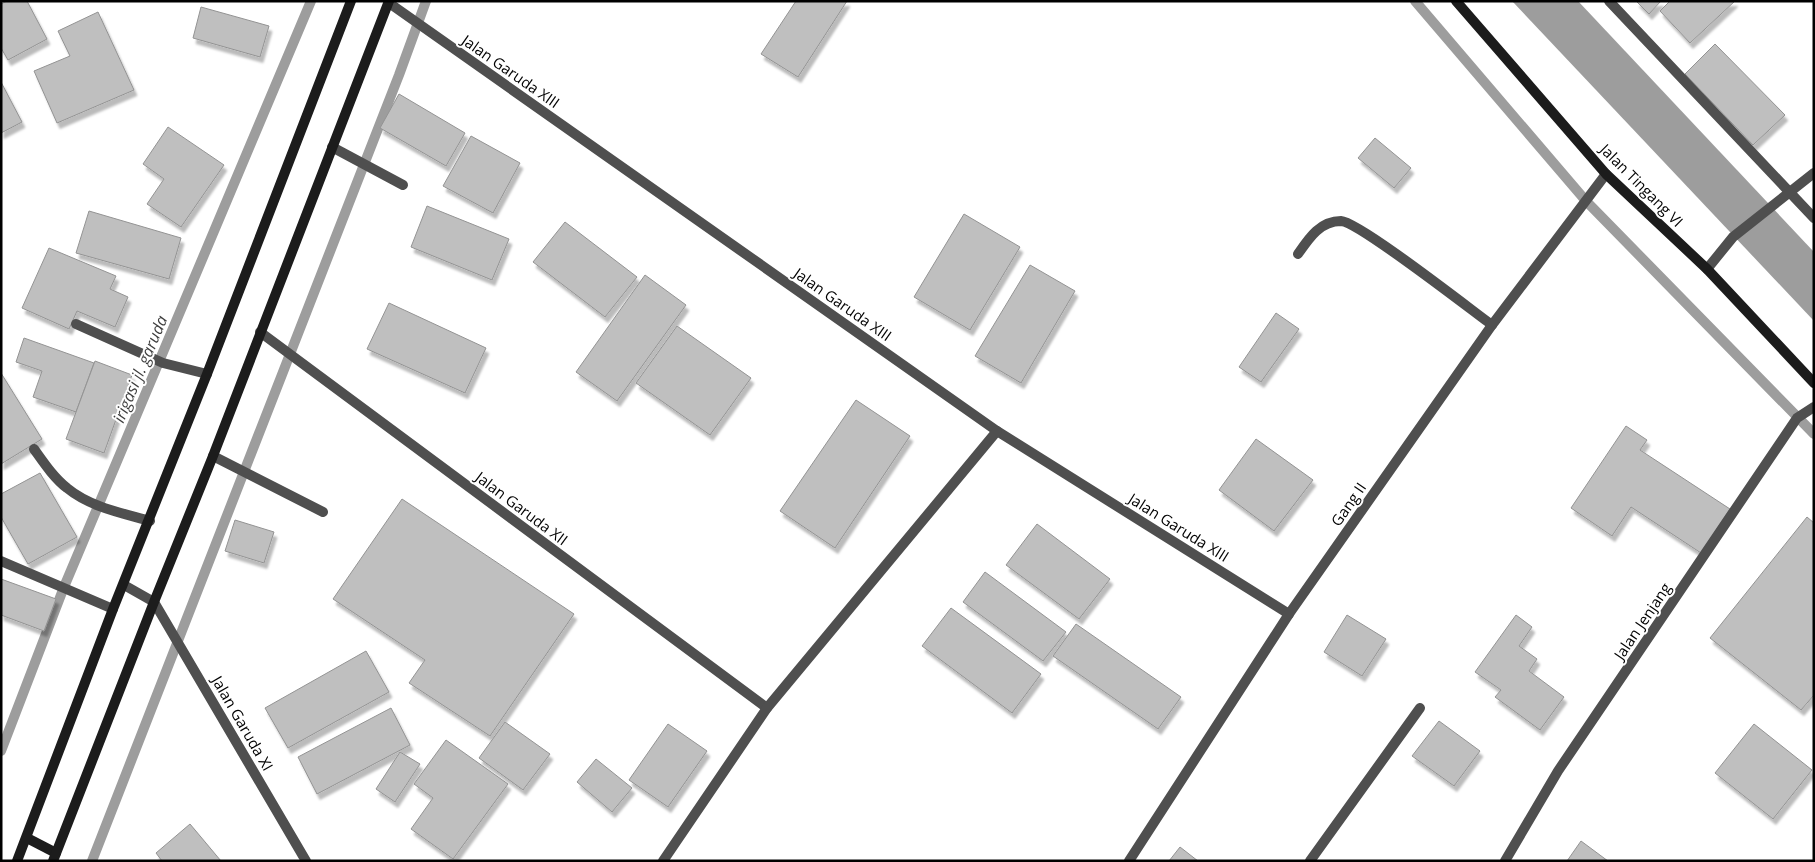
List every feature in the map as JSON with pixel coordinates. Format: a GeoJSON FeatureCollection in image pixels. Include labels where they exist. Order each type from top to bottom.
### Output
{"type":"FeatureCollection","features":[{"type":"Feature","properties":{"kind":"main road"},"geometry":{"type":"LineString","coordinates":[[17,861],[113,609],[150,521],[351,1]]}},
{"type":"Feature","properties":{"kind":"main road","name":"Jalan Tingang VI"},"geometry":{"type":"LineString","coordinates":[[1456,1],[1606,174],[1706,269],[1814,383]]}},
{"type":"Feature","properties":{"kind":"main road"},"geometry":{"type":"LineString","coordinates":[[27,838],[54,857],[213,456],[389,2]]}},
{"type":"Feature","properties":{"kind":"street"},"geometry":{"type":"LineString","coordinates":[[1609,1],[1814,218]]}},
{"type":"Feature","properties":{"kind":"street","name":"Jalan Garuda XIII"},"geometry":{"type":"LineString","coordinates":[[389,2],[997,431],[1290,614]]}},
{"type":"Feature","properties":{"kind":"street"},"geometry":{"type":"LineString","coordinates":[[332,147],[403,185]]}},
{"type":"Feature","properties":{"kind":"street"},"geometry":{"type":"LineString","coordinates":[[1706,269],[1734,237],[1814,173]]}},
{"type":"Feature","properties":{"kind":"street","name":"Gang II"},"geometry":{"type":"LineString","coordinates":[[1129,861],[1290,614],[1492,325],[1606,174]]}},
{"type":"Feature","properties":{"kind":"street"},"geometry":{"type":"LineString","coordinates":[[1298,254],[1311,235],[1328,223],[1343,221],[1368,234],[1492,325]]}},
{"type":"Feature","properties":{"kind":"street"},"geometry":{"type":"LineString","coordinates":[[76,324],[163,363],[207,374]]}},
{"type":"Feature","properties":{"kind":"street","name":"Jalan Garuda XII"},"geometry":{"type":"LineString","coordinates":[[260,332],[767,708]]}},
{"type":"Feature","properties":{"kind":"street","name":"Jalan Jenjang"},"geometry":{"type":"LineString","coordinates":[[1505,861],[1558,772],[1797,418],[1814,407]]}},
{"type":"Feature","properties":{"kind":"street"},"geometry":{"type":"LineString","coordinates":[[663,861],[767,708],[997,431]]}},
{"type":"Feature","properties":{"kind":"street"},"geometry":{"type":"LineString","coordinates":[[34,450],[55,477],[77,496],[107,509],[150,521]]}},
{"type":"Feature","properties":{"kind":"street"},"geometry":{"type":"LineString","coordinates":[[213,456],[323,512]]}},
{"type":"Feature","properties":{"kind":"street"},"geometry":{"type":"LineString","coordinates":[[1,561],[113,609]]}},
{"type":"Feature","properties":{"kind":"street"},"geometry":{"type":"LineString","coordinates":[[124,585],[154,602]]}},
{"type":"Feature","properties":{"kind":"street","name":"Jalan Garuda XI"},"geometry":{"type":"LineString","coordinates":[[154,602],[306,861]]}},
{"type":"Feature","properties":{"kind":"street"},"geometry":{"type":"LineString","coordinates":[[1310,861],[1420,708]]}},
{"type":"Feature","properties":{"kind":"shaded area"},"geometry":{"type":"Polygon","coordinates":[[[1512,1],[1578,1],[1814,252],[1814,321],[1512,1]]]}},
{"type":"Feature","properties":{"kind":"building"},"geometry":{"type":"Polygon","coordinates":[[[7,1],[27,1],[47,39],[8,60],[1,48],[1,4],[7,1]]]}},
{"type":"Feature","properties":{"kind":"building"},"geometry":{"type":"Polygon","coordinates":[[[796,1],[847,1],[798,77],[761,54],[796,1]]]}},
{"type":"Feature","properties":{"kind":"building"},"geometry":{"type":"Polygon","coordinates":[[[1636,1],[1661,1],[1649,14],[1636,1]]]}},
{"type":"Feature","properties":{"kind":"building"},"geometry":{"type":"Polygon","coordinates":[[[1670,1],[1735,1],[1690,43],[1660,11],[1670,1]]]}},
{"type":"Feature","properties":{"kind":"building"},"geometry":{"type":"Polygon","coordinates":[[[201,7],[269,26],[260,57],[193,38],[201,7]]]}},
{"type":"Feature","properties":{"kind":"building"},"geometry":{"type":"Polygon","coordinates":[[[98,12],[134,90],[57,123],[34,71],[70,56],[58,31],[98,12]]]}},
{"type":"Feature","properties":{"kind":"building"},"geometry":{"type":"Polygon","coordinates":[[[1715,44],[1785,115],[1753,145],[1685,74],[1715,44]]]}},
{"type":"Feature","properties":{"kind":"building"},"geometry":{"type":"Polygon","coordinates":[[[1,82],[22,122],[1,133],[1,82]]]}},
{"type":"Feature","properties":{"kind":"building"},"geometry":{"type":"Polygon","coordinates":[[[399,94],[465,133],[446,166],[380,128],[399,94]]]}},
{"type":"Feature","properties":{"kind":"building"},"geometry":{"type":"Polygon","coordinates":[[[168,127],[224,165],[181,227],[147,204],[164,179],[143,164],[168,127]]]}},
{"type":"Feature","properties":{"kind":"building"},"geometry":{"type":"Polygon","coordinates":[[[471,136],[520,163],[493,213],[443,186],[471,136]]]}},
{"type":"Feature","properties":{"kind":"building"},"geometry":{"type":"Polygon","coordinates":[[[1375,138],[1411,168],[1394,188],[1358,158],[1375,138]]]}},
{"type":"Feature","properties":{"kind":"building"},"geometry":{"type":"Polygon","coordinates":[[[427,206],[509,239],[492,280],[411,247],[427,206]]]}},
{"type":"Feature","properties":{"kind":"building"},"geometry":{"type":"Polygon","coordinates":[[[89,211],[181,238],[169,279],[76,253],[89,211]]]}},
{"type":"Feature","properties":{"kind":"building"},"geometry":{"type":"Polygon","coordinates":[[[964,214],[1020,247],[970,330],[914,297],[964,214]]]}},
{"type":"Feature","properties":{"kind":"building"},"geometry":{"type":"Polygon","coordinates":[[[565,222],[637,277],[605,317],[533,262],[565,222]]]}},
{"type":"Feature","properties":{"kind":"building"},"geometry":{"type":"Polygon","coordinates":[[[49,248],[116,276],[110,289],[128,297],[115,327],[77,311],[69,329],[22,308],[49,248]]]}},
{"type":"Feature","properties":{"kind":"building"},"geometry":{"type":"Polygon","coordinates":[[[1030,265],[1075,291],[1021,383],[975,356],[1030,265]]]}},
{"type":"Feature","properties":{"kind":"building"},"geometry":{"type":"Polygon","coordinates":[[[645,275],[686,305],[617,401],[576,372],[645,275]]]}},
{"type":"Feature","properties":{"kind":"building"},"geometry":{"type":"Polygon","coordinates":[[[389,303],[486,348],[465,393],[367,349],[389,303]]]}},
{"type":"Feature","properties":{"kind":"building"},"geometry":{"type":"Polygon","coordinates":[[[1276,313],[1299,329],[1261,382],[1239,367],[1276,313]]]}},
{"type":"Feature","properties":{"kind":"building"},"geometry":{"type":"Polygon","coordinates":[[[677,326],[751,378],[710,435],[636,383],[677,326]]]}},
{"type":"Feature","properties":{"kind":"building"},"geometry":{"type":"Polygon","coordinates":[[[24,338],[94,363],[76,412],[33,397],[42,371],[16,362],[24,338]]]}},
{"type":"Feature","properties":{"kind":"building"},"geometry":{"type":"Polygon","coordinates":[[[95,361],[132,375],[104,453],[66,439],[95,361]]]}},
{"type":"Feature","properties":{"kind":"building"},"geometry":{"type":"Polygon","coordinates":[[[1,373],[42,439],[1,464],[1,373]]]}},
{"type":"Feature","properties":{"kind":"building"},"geometry":{"type":"Polygon","coordinates":[[[856,400],[910,436],[835,548],[780,511],[856,400]]]}},
{"type":"Feature","properties":{"kind":"building"},"geometry":{"type":"Polygon","coordinates":[[[1626,426],[1647,440],[1640,450],[1730,509],[1701,553],[1631,507],[1612,536],[1571,508],[1626,426]]]}},
{"type":"Feature","properties":{"kind":"building"},"geometry":{"type":"Polygon","coordinates":[[[1256,439],[1313,480],[1274,531],[1219,490],[1256,439]]]}},
{"type":"Feature","properties":{"kind":"building"},"geometry":{"type":"Polygon","coordinates":[[[40,473],[77,537],[28,564],[1,517],[1,494],[40,473]]]}},
{"type":"Feature","properties":{"kind":"building"},"geometry":{"type":"Polygon","coordinates":[[[402,499],[574,614],[490,736],[409,683],[425,660],[333,599],[402,499]]]}},
{"type":"Feature","properties":{"kind":"building"},"geometry":{"type":"Polygon","coordinates":[[[1807,517],[1814,523],[1814,695],[1801,710],[1710,638],[1807,517]]]}},
{"type":"Feature","properties":{"kind":"building"},"geometry":{"type":"Polygon","coordinates":[[[235,520],[274,532],[264,563],[225,551],[235,520]]]}},
{"type":"Feature","properties":{"kind":"building"},"geometry":{"type":"Polygon","coordinates":[[[1037,524],[1110,579],[1079,619],[1006,565],[1037,524]]]}},
{"type":"Feature","properties":{"kind":"building"},"geometry":{"type":"Polygon","coordinates":[[[985,572],[1066,632],[1043,661],[963,602],[985,572]]]}},
{"type":"Feature","properties":{"kind":"building"},"geometry":{"type":"Polygon","coordinates":[[[1,579],[56,599],[44,631],[1,615],[1,579]]]}},
{"type":"Feature","properties":{"kind":"building"},"geometry":{"type":"Polygon","coordinates":[[[951,608],[1041,674],[1012,713],[922,646],[951,608]]]}},
{"type":"Feature","properties":{"kind":"building"},"geometry":{"type":"Polygon","coordinates":[[[1347,615],[1386,639],[1362,676],[1324,652],[1347,615]]]}},
{"type":"Feature","properties":{"kind":"building"},"geometry":{"type":"Polygon","coordinates":[[[1516,615],[1532,627],[1519,646],[1537,659],[1529,671],[1564,697],[1540,730],[1495,697],[1501,690],[1475,672],[1516,615]]]}},
{"type":"Feature","properties":{"kind":"building"},"geometry":{"type":"Polygon","coordinates":[[[1076,624],[1181,697],[1158,729],[1053,656],[1076,624]]]}},
{"type":"Feature","properties":{"kind":"building"},"geometry":{"type":"Polygon","coordinates":[[[366,651],[389,692],[288,748],[265,708],[366,651]]]}},
{"type":"Feature","properties":{"kind":"building"},"geometry":{"type":"Polygon","coordinates":[[[391,708],[410,745],[317,794],[298,757],[391,708]]]}},
{"type":"Feature","properties":{"kind":"building"},"geometry":{"type":"Polygon","coordinates":[[[1439,721],[1480,751],[1454,786],[1412,756],[1439,721]]]}},
{"type":"Feature","properties":{"kind":"building"},"geometry":{"type":"Polygon","coordinates":[[[505,722],[550,754],[523,790],[479,758],[505,722]]]}},
{"type":"Feature","properties":{"kind":"building"},"geometry":{"type":"Polygon","coordinates":[[[668,724],[707,751],[668,807],[629,780],[668,724]]]}},
{"type":"Feature","properties":{"kind":"building"},"geometry":{"type":"Polygon","coordinates":[[[1754,724],[1812,770],[1773,819],[1715,773],[1754,724]]]}},
{"type":"Feature","properties":{"kind":"building"},"geometry":{"type":"Polygon","coordinates":[[[446,740],[508,784],[453,859],[411,829],[433,798],[414,784],[446,740]]]}},
{"type":"Feature","properties":{"kind":"building"},"geometry":{"type":"Polygon","coordinates":[[[400,752],[420,764],[395,802],[376,789],[400,752]]]}},
{"type":"Feature","properties":{"kind":"building"},"geometry":{"type":"Polygon","coordinates":[[[596,759],[632,788],[612,812],[577,782],[596,759]]]}},
{"type":"Feature","properties":{"kind":"building"},"geometry":{"type":"Polygon","coordinates":[[[190,824],[221,861],[162,861],[156,853],[190,824]]]}},
{"type":"Feature","properties":{"kind":"building"},"geometry":{"type":"Polygon","coordinates":[[[1581,841],[1608,861],[1567,861],[1581,841]]]}},
{"type":"Feature","properties":{"kind":"building"},"geometry":{"type":"Polygon","coordinates":[[[1180,847],[1198,861],[1169,861],[1180,847]]]}},
{"type":"Feature","properties":{"kind":"waterway","name":"irigasi jl. garuda"},"geometry":{"type":"LineString","coordinates":[[1,751],[64,587],[311,1]]}},
{"type":"Feature","properties":{"kind":"waterway"},"geometry":{"type":"LineString","coordinates":[[92,861],[399,75],[426,1]]}},
{"type":"Feature","properties":{"kind":"waterway"},"geometry":{"type":"LineString","coordinates":[[1415,1],[1586,201],[1814,434]]}}]}
